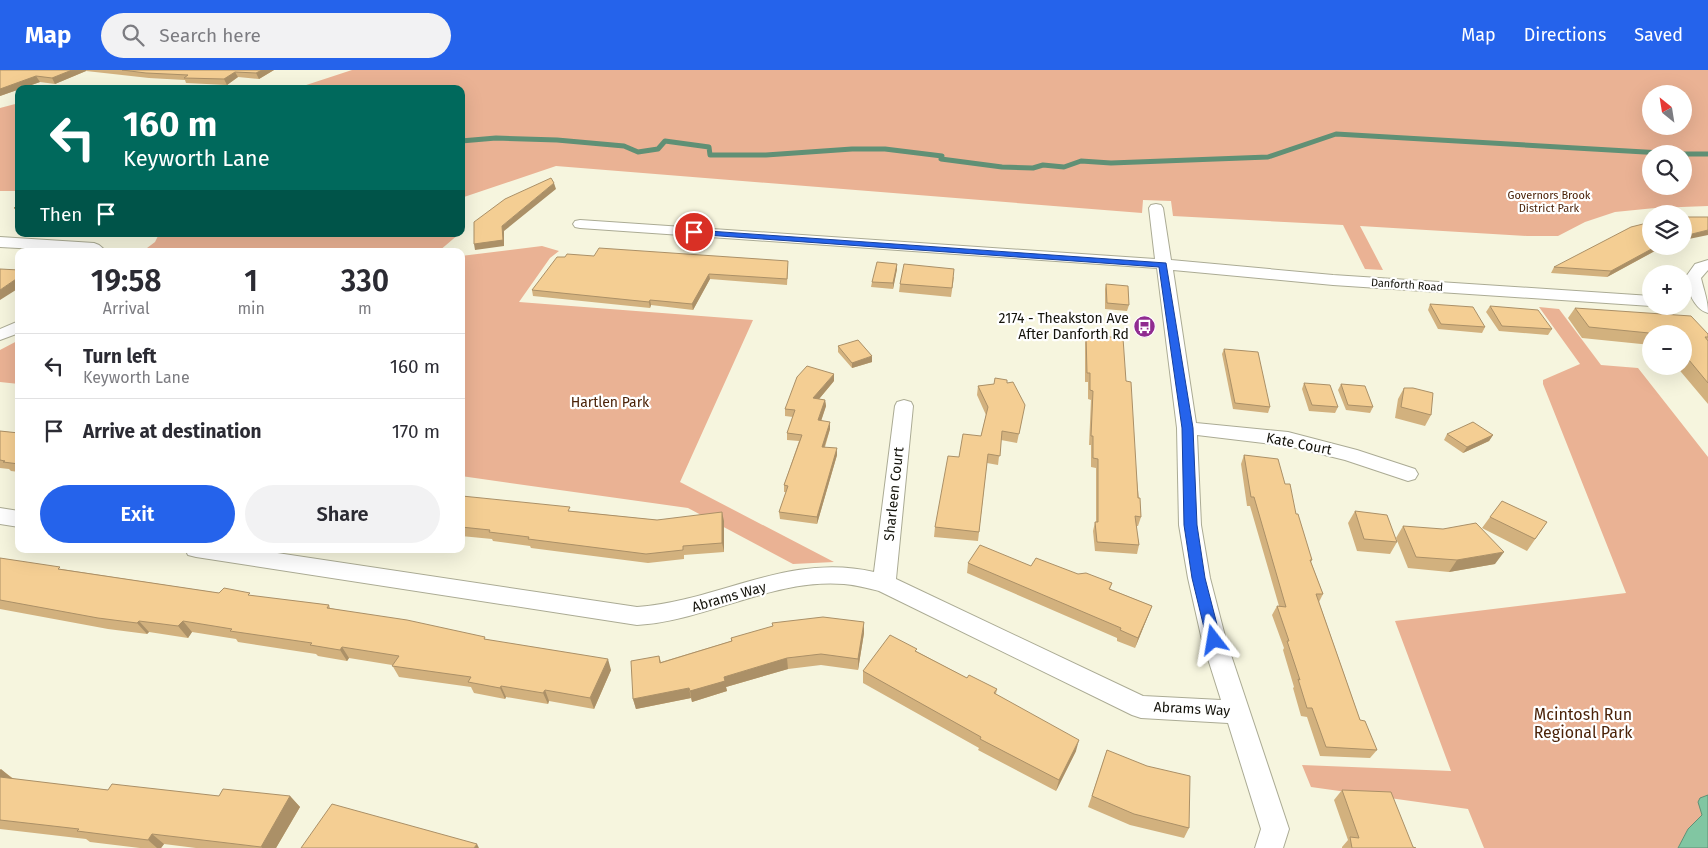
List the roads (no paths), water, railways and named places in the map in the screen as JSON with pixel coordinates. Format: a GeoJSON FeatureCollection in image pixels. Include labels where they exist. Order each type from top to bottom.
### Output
{"type":"FeatureCollection","features":[{"type":"Feature","properties":{"kind":"street"},"geometry":{"type":"LineString","coordinates":[[1156,208],[1187,428],[1190,525],[1198,578],[1214,640],[1276,829],[1269,848]]}},
{"type":"Feature","properties":{"kind":"street","name":"Danforth Road"},"geometry":{"type":"LineString","coordinates":[[580,224],[1163,264],[1333,280],[1642,300]]}},
{"type":"Feature","properties":{"kind":"street"},"geometry":{"type":"LineString","coordinates":[[0,242],[94,248]]}},
{"type":"Feature","properties":{"kind":"street"},"geometry":{"type":"LineString","coordinates":[[1707,306],[1696,292],[1693,278],[1701,267],[1708,265]]}},
{"type":"Feature","properties":{"kind":"street"},"geometry":{"type":"LineString","coordinates":[[1692,304],[1707,306]]}},
{"type":"Feature","properties":{"kind":"street"},"geometry":{"type":"LineString","coordinates":[[0,335],[15,328]]}},
{"type":"Feature","properties":{"kind":"street","name":"Sharleen Court"},"geometry":{"type":"LineString","coordinates":[[884,583],[904,406]]}},
{"type":"Feature","properties":{"kind":"street","name":"Kate Court"},"geometry":{"type":"LineString","coordinates":[[1187,428],[1288,439],[1350,454],[1408,474]]}},
{"type":"Feature","properties":{"kind":"street"},"geometry":{"type":"LineString","coordinates":[[0,516],[15,518]]}},
{"type":"Feature","properties":{"kind":"street","name":"Abrams Way"},"geometry":{"type":"LineString","coordinates":[[222,553],[637,616],[660,616],[767,585],[830,575],[846,575],[884,583],[1141,706],[1238,712]]}},
{"type":"Feature","properties":{"kind":"waterway"},"geometry":{"type":"LineString","coordinates":[[465,141],[496,138],[557,140],[624,146],[638,152],[658,149],[665,141],[709,147],[710,155],[766,155],[852,149],[885,149],[942,156],[941,159],[1002,167],[1033,168],[1043,165],[1064,167],[1081,161],[1111,163],[1268,157],[1336,134],[1642,152]]}},
{"type":"Feature","properties":{"kind":"waterway"},"geometry":{"type":"LineString","coordinates":[[1692,154],[1708,154]]}},
{"type":"Feature","properties":{"kind":"place","name":"2174 - Theakston Ave After Danforth Rd"},"geometry":{"type":"Point","coordinates":[1145,326]}},
{"type":"Feature","properties":{"kind":"park label","name":"Governors Brook District Park"},"geometry":{"type":"Point","coordinates":[1549,201]}},
{"type":"Feature","properties":{"kind":"park label","name":"Hartlen Park"},"geometry":{"type":"Point","coordinates":[610,402]}},
{"type":"Feature","properties":{"kind":"park label","name":"Mcintosh Run Regional Park"},"geometry":{"type":"Point","coordinates":[1583,723]}}]}
